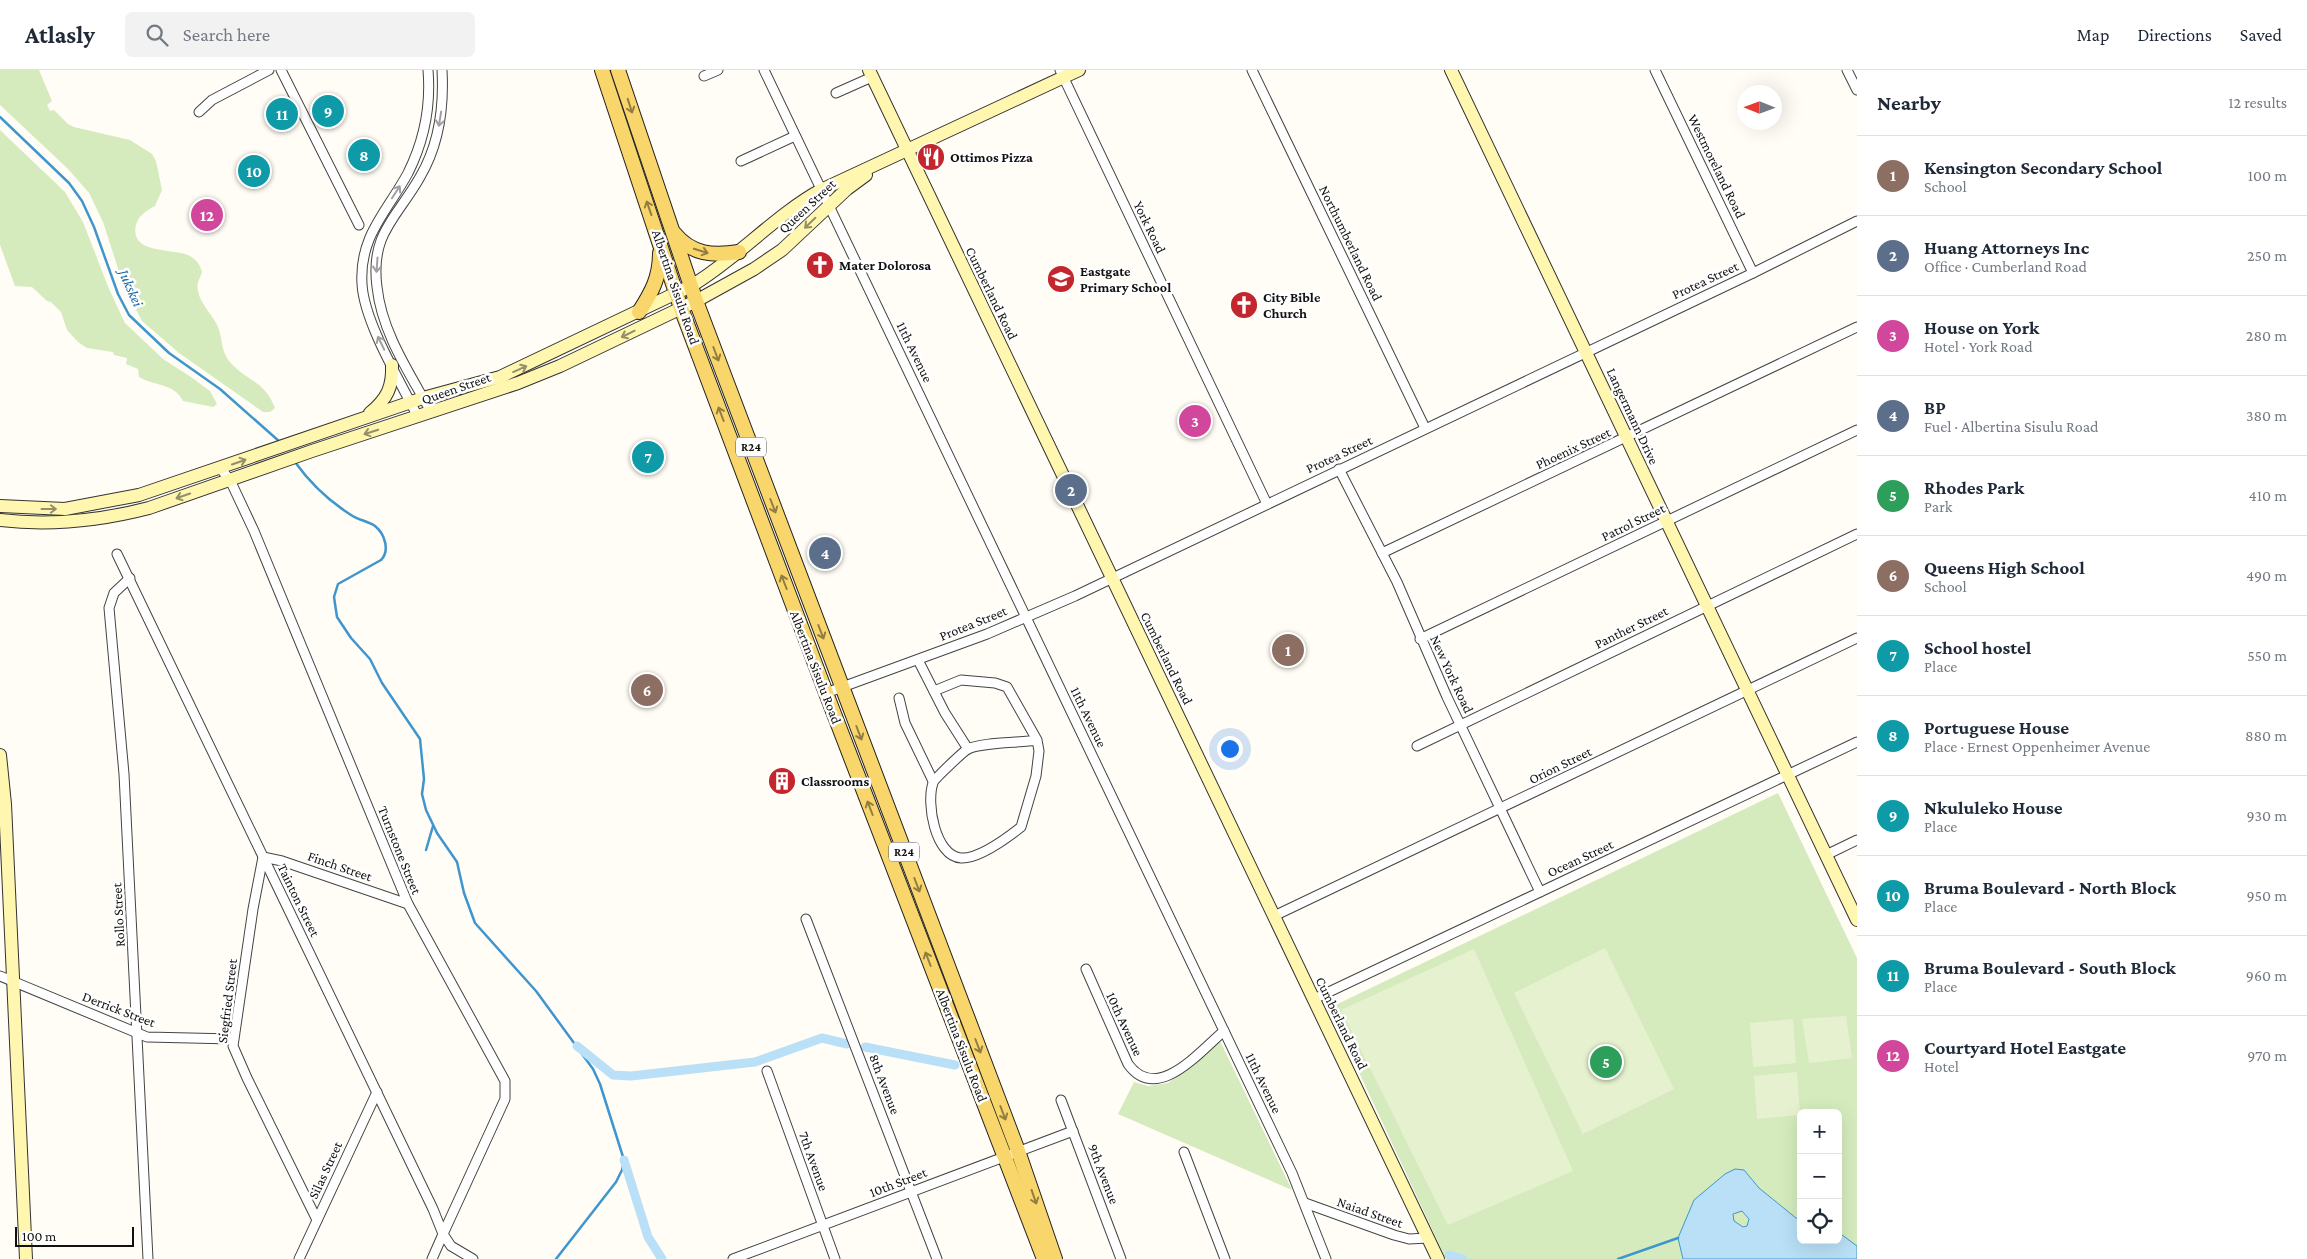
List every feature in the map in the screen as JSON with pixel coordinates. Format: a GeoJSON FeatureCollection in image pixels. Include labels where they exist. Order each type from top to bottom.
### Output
{"type":"FeatureCollection","features":[{"type":"Feature","properties":{"kind":"main road","name":"Albertina Sisulu Road"},"geometry":{"type":"LineString","coordinates":[[602,70],[679,301],[826,694],[1055,1259]]}},
{"type":"Feature","properties":{"kind":"main road","name":"Albertina Sisulu Road"},"geometry":{"type":"LineString","coordinates":[[618,70],[670,229],[696,301],[842,688],[1011,1153],[1044,1259]]}},
{"type":"Feature","properties":{"kind":"main road","name":"Queen Street"},"geometry":{"type":"LineString","coordinates":[[0,520],[46,524],[102,518],[149,508],[542,374],[679,301],[691,286],[716,271],[789,210],[822,190],[857,173],[873,168],[1062,74],[1079,70]]}},
{"type":"Feature","properties":{"kind":"main road","name":"Langermann Drive"},"geometry":{"type":"LineString","coordinates":[[1452,70],[1857,920]]}},
{"type":"Feature","properties":{"kind":"main road","name":"Cumberland Road"},"geometry":{"type":"LineString","coordinates":[[870,73],[1438,1259]]}},
{"type":"Feature","properties":{"kind":"main road","name":"Queen Street"},"geometry":{"type":"LineString","coordinates":[[1,506],[44,509],[80,508],[139,495],[410,402],[507,374],[639,312],[679,301],[696,301],[772,258],[873,168]]}},
{"type":"Feature","properties":{"kind":"main road"},"geometry":{"type":"LineString","coordinates":[[670,229],[680,240],[697,252],[713,255],[739,252]]}},
{"type":"Feature","properties":{"kind":"main road"},"geometry":{"type":"LineString","coordinates":[[639,312],[652,292],[659,276],[660,241]]}},
{"type":"Feature","properties":{"kind":"main road"},"geometry":{"type":"LineString","coordinates":[[365,418],[381,404],[389,392],[392,383],[392,365]]}},
{"type":"Feature","properties":{"kind":"main road"},"geometry":{"type":"LineString","coordinates":[[0,755],[26,1259]]}},
{"type":"Feature","properties":{"kind":"street"},"geometry":{"type":"LineString","coordinates":[[198,112],[212,100],[268,70]]}},
{"type":"Feature","properties":{"kind":"street"},"geometry":{"type":"LineString","coordinates":[[281,70],[359,225]]}},
{"type":"Feature","properties":{"kind":"street"},"geometry":{"type":"LineString","coordinates":[[418,417],[372,324],[362,284],[363,258],[373,229],[407,175],[419,146],[429,100],[428,70]]}},
{"type":"Feature","properties":{"kind":"street"},"geometry":{"type":"LineString","coordinates":[[431,412],[402,360],[383,317],[376,286],[376,267],[379,245],[387,225],[420,178],[432,149],[442,103],[442,70]]}},
{"type":"Feature","properties":{"kind":"street"},"geometry":{"type":"LineString","coordinates":[[704,76],[718,70]]}},
{"type":"Feature","properties":{"kind":"street","name":"11th Avenue"},"geometry":{"type":"LineString","coordinates":[[764,70],[1224,1031],[1305,1203],[1326,1259]]}},
{"type":"Feature","properties":{"kind":"street","name":"Northumberland Road"},"geometry":{"type":"LineString","coordinates":[[1252,70],[1425,428]]}},
{"type":"Feature","properties":{"kind":"street","name":"Westmoreland Road"},"geometry":{"type":"LineString","coordinates":[[1655,70],[1753,273]]}},
{"type":"Feature","properties":{"kind":"street"},"geometry":{"type":"LineString","coordinates":[[1847,70],[1857,90]]}},
{"type":"Feature","properties":{"kind":"street"},"geometry":{"type":"LineString","coordinates":[[836,93],[870,73]]}},
{"type":"Feature","properties":{"kind":"street","name":"York Road"},"geometry":{"type":"LineString","coordinates":[[1062,74],[1267,504]]}},
{"type":"Feature","properties":{"kind":"street"},"geometry":{"type":"LineString","coordinates":[[741,162],[795,136]]}},
{"type":"Feature","properties":{"kind":"street","name":"Protea Street"},"geometry":{"type":"LineString","coordinates":[[826,694],[1026,617],[1857,222]]}},
{"type":"Feature","properties":{"kind":"street","name":"Phoenix Street"},"geometry":{"type":"LineString","coordinates":[[1382,553],[1857,327]]}},
{"type":"Feature","properties":{"kind":"street","name":"Patrol Street"},"geometry":{"type":"LineString","coordinates":[[1420,639],[1857,430]]}},
{"type":"Feature","properties":{"kind":"street","name":"Turnstone Street"},"geometry":{"type":"LineString","coordinates":[[220,468],[230,480],[254,531],[408,904],[502,1073],[506,1086],[501,1108],[443,1234]]}},
{"type":"Feature","properties":{"kind":"street","name":"New York Road"},"geometry":{"type":"LineString","coordinates":[[1339,469],[1382,553],[1420,639],[1540,892]]}},
{"type":"Feature","properties":{"kind":"street","name":"Panther Street"},"geometry":{"type":"LineString","coordinates":[[1417,746],[1857,534]]}},
{"type":"Feature","properties":{"kind":"street","name":"Tainton Street"},"geometry":{"type":"LineString","coordinates":[[118,554],[443,1234]]}},
{"type":"Feature","properties":{"kind":"street","name":"Rollo Street"},"geometry":{"type":"LineString","coordinates":[[130,578],[114,593],[109,608],[124,774],[148,1259]]}},
{"type":"Feature","properties":{"kind":"street","name":"Orion Street"},"geometry":{"type":"LineString","coordinates":[[1274,916],[1857,638]]}},
{"type":"Feature","properties":{"kind":"street"},"geometry":{"type":"LineString","coordinates":[[918,660],[968,749]]}},
{"type":"Feature","properties":{"kind":"street"},"geometry":{"type":"LineString","coordinates":[[900,698],[906,723],[933,782],[930,816],[939,836],[953,856],[961,858],[976,856],[1021,827],[1036,776],[1039,752],[1037,740],[1009,690],[1003,685],[961,680],[934,691]]}},
{"type":"Feature","properties":{"kind":"street"},"geometry":{"type":"LineString","coordinates":[[933,782],[968,749],[1037,740]]}},
{"type":"Feature","properties":{"kind":"street","name":"Ocean Street"},"geometry":{"type":"LineString","coordinates":[[1314,999],[1857,742]]}},
{"type":"Feature","properties":{"kind":"street"},"geometry":{"type":"LineString","coordinates":[[1826,855],[1857,840]]}},
{"type":"Feature","properties":{"kind":"street","name":"Finch Street"},"geometry":{"type":"LineString","coordinates":[[263,857],[282,861],[408,904]]}},
{"type":"Feature","properties":{"kind":"street","name":"Siegfried Street"},"geometry":{"type":"LineString","coordinates":[[263,857],[233,1040],[234,1050],[317,1220]]}},
{"type":"Feature","properties":{"kind":"street","name":"8th Avenue"},"geometry":{"type":"LineString","coordinates":[[806,919],[937,1259]]}},
{"type":"Feature","properties":{"kind":"street","name":"10th Avenue"},"geometry":{"type":"LineString","coordinates":[[1086,969],[1128,1064],[1139,1076],[1158,1080],[1170,1075],[1224,1031]]}},
{"type":"Feature","properties":{"kind":"street","name":"Derrick Street"},"geometry":{"type":"LineString","coordinates":[[0,976],[138,1033],[168,1039],[233,1040]]}},
{"type":"Feature","properties":{"kind":"street","name":"7th Avenue"},"geometry":{"type":"LineString","coordinates":[[767,1072],[835,1259]]}},
{"type":"Feature","properties":{"kind":"street","name":"Silas Street"},"geometry":{"type":"LineString","coordinates":[[300,1259],[376,1092]]}},
{"type":"Feature","properties":{"kind":"street","name":"9th Avenue"},"geometry":{"type":"LineString","coordinates":[[1061,1100],[1121,1259]]}},
{"type":"Feature","properties":{"kind":"street","name":"10th Street"},"geometry":{"type":"LineString","coordinates":[[733,1259],[1073,1131]]}},
{"type":"Feature","properties":{"kind":"street"},"geometry":{"type":"LineString","coordinates":[[1184,1152],[1225,1259]]}},
{"type":"Feature","properties":{"kind":"street","name":"Naiad Street"},"geometry":{"type":"LineString","coordinates":[[1305,1203],[1394,1235],[1409,1238],[1428,1238]]}},
{"type":"Feature","properties":{"kind":"street"},"geometry":{"type":"LineString","coordinates":[[432,1259],[443,1234]]}},
{"type":"Feature","properties":{"kind":"street"},"geometry":{"type":"LineString","coordinates":[[443,1234],[451,1246],[474,1259]]}},
{"type":"Feature","properties":{"kind":"green space"},"geometry":{"type":"Polygon","coordinates":[[[0,70],[39,70],[52,101],[47,105],[50,111],[54,110],[68,124],[74,127],[130,140],[152,154],[156,161],[162,190],[155,206],[141,216],[136,225],[136,234],[139,241],[153,248],[188,255],[197,262],[202,272],[198,281],[199,295],[217,325],[226,356],[235,368],[266,392],[275,408],[270,412],[263,412],[179,353],[142,321],[124,287],[103,222],[89,193],[68,169],[0,105],[0,70]]]}},
{"type":"Feature","properties":{"kind":"green space"},"geometry":{"type":"Polygon","coordinates":[[[0,130],[65,192],[83,222],[109,289],[125,323],[163,359],[210,391],[217,404],[213,407],[183,401],[179,395],[169,388],[139,377],[138,369],[126,364],[127,358],[114,355],[113,352],[87,348],[78,342],[67,330],[61,312],[51,302],[47,301],[32,287],[15,286],[0,245],[0,130]]]}},
{"type":"Feature","properties":{"kind":"green space"},"geometry":{"type":"Polygon","coordinates":[[[1778,793],[1857,958],[1857,1259],[1446,1259],[1329,1008],[1778,793]]]}},
{"type":"Feature","properties":{"kind":"green space"},"geometry":{"type":"Polygon","coordinates":[[[1605,948],[1674,1089],[1583,1134],[1514,993],[1605,948]]]}},
{"type":"Feature","properties":{"kind":"green space"},"geometry":{"type":"Polygon","coordinates":[[[1474,949],[1573,1171],[1448,1225],[1341,1010],[1474,949]]]}},
{"type":"Feature","properties":{"kind":"green space"},"geometry":{"type":"Polygon","coordinates":[[[1846,1016],[1852,1058],[1809,1063],[1802,1019],[1846,1016]]]}},
{"type":"Feature","properties":{"kind":"green space"},"geometry":{"type":"Polygon","coordinates":[[[1793,1019],[1796,1063],[1753,1067],[1750,1023],[1793,1019]]]}},
{"type":"Feature","properties":{"kind":"green space"},"geometry":{"type":"Polygon","coordinates":[[[1220,1041],[1292,1190],[1118,1114],[1134,1082],[1148,1086],[1168,1083],[1220,1041]]]}},
{"type":"Feature","properties":{"kind":"green space"},"geometry":{"type":"Polygon","coordinates":[[[1797,1072],[1800,1109],[1797,1109],[1797,1115],[1757,1119],[1754,1076],[1797,1072]]]}},
{"type":"Feature","properties":{"kind":"water"},"geometry":{"type":"Polygon","coordinates":[[[1735,1169],[1744,1170],[1759,1188],[1797,1218],[1797,1244],[1842,1244],[1842,1235],[1857,1246],[1857,1259],[1683,1259],[1678,1238],[1694,1200],[1725,1174],[1735,1169]],[[1742,1211],[1733,1214],[1734,1221],[1743,1227],[1747,1226],[1749,1219],[1742,1211]]]}},
{"type":"Feature","properties":{"kind":"waterway","name":"Jukskei"},"geometry":{"type":"LineString","coordinates":[[0,117],[69,183],[82,201],[94,227],[118,294],[129,315],[169,353],[220,389],[280,442]]}},
{"type":"Feature","properties":{"kind":"waterway"},"geometry":{"type":"LineString","coordinates":[[295,462],[328,498],[354,517],[375,526],[384,538],[386,547],[381,560],[338,584],[334,597],[337,617],[351,638],[370,659],[382,683],[420,739],[424,779],[422,794],[426,810],[437,833],[457,862],[464,893],[475,923],[536,991],[593,1069],[600,1084],[624,1160],[622,1170],[616,1182],[556,1259]]}},
{"type":"Feature","properties":{"kind":"waterway"},"geometry":{"type":"LineString","coordinates":[[426,850],[433,826]]}},
{"type":"Feature","properties":{"kind":"waterway"},"geometry":{"type":"LineString","coordinates":[[577,1046],[613,1075],[631,1076],[755,1062],[822,1038],[847,1044]]}},
{"type":"Feature","properties":{"kind":"waterway"},"geometry":{"type":"LineString","coordinates":[[865,1047],[955,1065]]}},
{"type":"Feature","properties":{"kind":"waterway"},"geometry":{"type":"LineString","coordinates":[[624,1160],[648,1237],[662,1259]]}},
{"type":"Feature","properties":{"kind":"waterway"},"geometry":{"type":"LineString","coordinates":[[1618,1259],[1678,1238]]}},
{"type":"Feature","properties":{"kind":"waterway"},"geometry":{"type":"LineString","coordinates":[[1449,1255],[1463,1259]]}},
{"type":"Feature","properties":{"kind":"place","name":"Nkululeko House"},"geometry":{"type":"Point","coordinates":[328,111]}},
{"type":"Feature","properties":{"kind":"place","name":"Bruma Boulevard - South Block"},"geometry":{"type":"Point","coordinates":[282,114]}},
{"type":"Feature","properties":{"kind":"place","name":"Portuguese House"},"geometry":{"type":"Point","coordinates":[364,155]}},
{"type":"Feature","properties":{"kind":"place","name":"Ottimos Pizza"},"geometry":{"type":"Point","coordinates":[931,157]}},
{"type":"Feature","properties":{"kind":"place","name":"Bruma Boulevard - North Block"},"geometry":{"type":"Point","coordinates":[254,171]}},
{"type":"Feature","properties":{"kind":"place","name":"Courtyard Hotel Eastgate"},"geometry":{"type":"Point","coordinates":[207,215]}},
{"type":"Feature","properties":{"kind":"place","name":"Mater Dolorosa"},"geometry":{"type":"Point","coordinates":[820,265]}},
{"type":"Feature","properties":{"kind":"place","name":"Eastgate Primary School"},"geometry":{"type":"Point","coordinates":[1061,279]}},
{"type":"Feature","properties":{"kind":"place","name":"City Bible Church"},"geometry":{"type":"Point","coordinates":[1244,305]}},
{"type":"Feature","properties":{"kind":"place","name":"House on York"},"geometry":{"type":"Point","coordinates":[1195,421]}},
{"type":"Feature","properties":{"kind":"place","name":"School hostel"},"geometry":{"type":"Point","coordinates":[648,457]}},
{"type":"Feature","properties":{"kind":"place","name":"Huang Attorneys Inc"},"geometry":{"type":"Point","coordinates":[1071,490]}},
{"type":"Feature","properties":{"kind":"place","name":"BP"},"geometry":{"type":"Point","coordinates":[825,553]}},
{"type":"Feature","properties":{"kind":"place","name":"Kensington Secondary School"},"geometry":{"type":"Point","coordinates":[1288,650]}},
{"type":"Feature","properties":{"kind":"place","name":"Queens High School"},"geometry":{"type":"Point","coordinates":[647,690]}},
{"type":"Feature","properties":{"kind":"place","name":"Classrooms"},"geometry":{"type":"Point","coordinates":[782,781]}},
{"type":"Feature","properties":{"kind":"place","name":"Rhodes Park"},"geometry":{"type":"Point","coordinates":[1606,1062]}}]}
